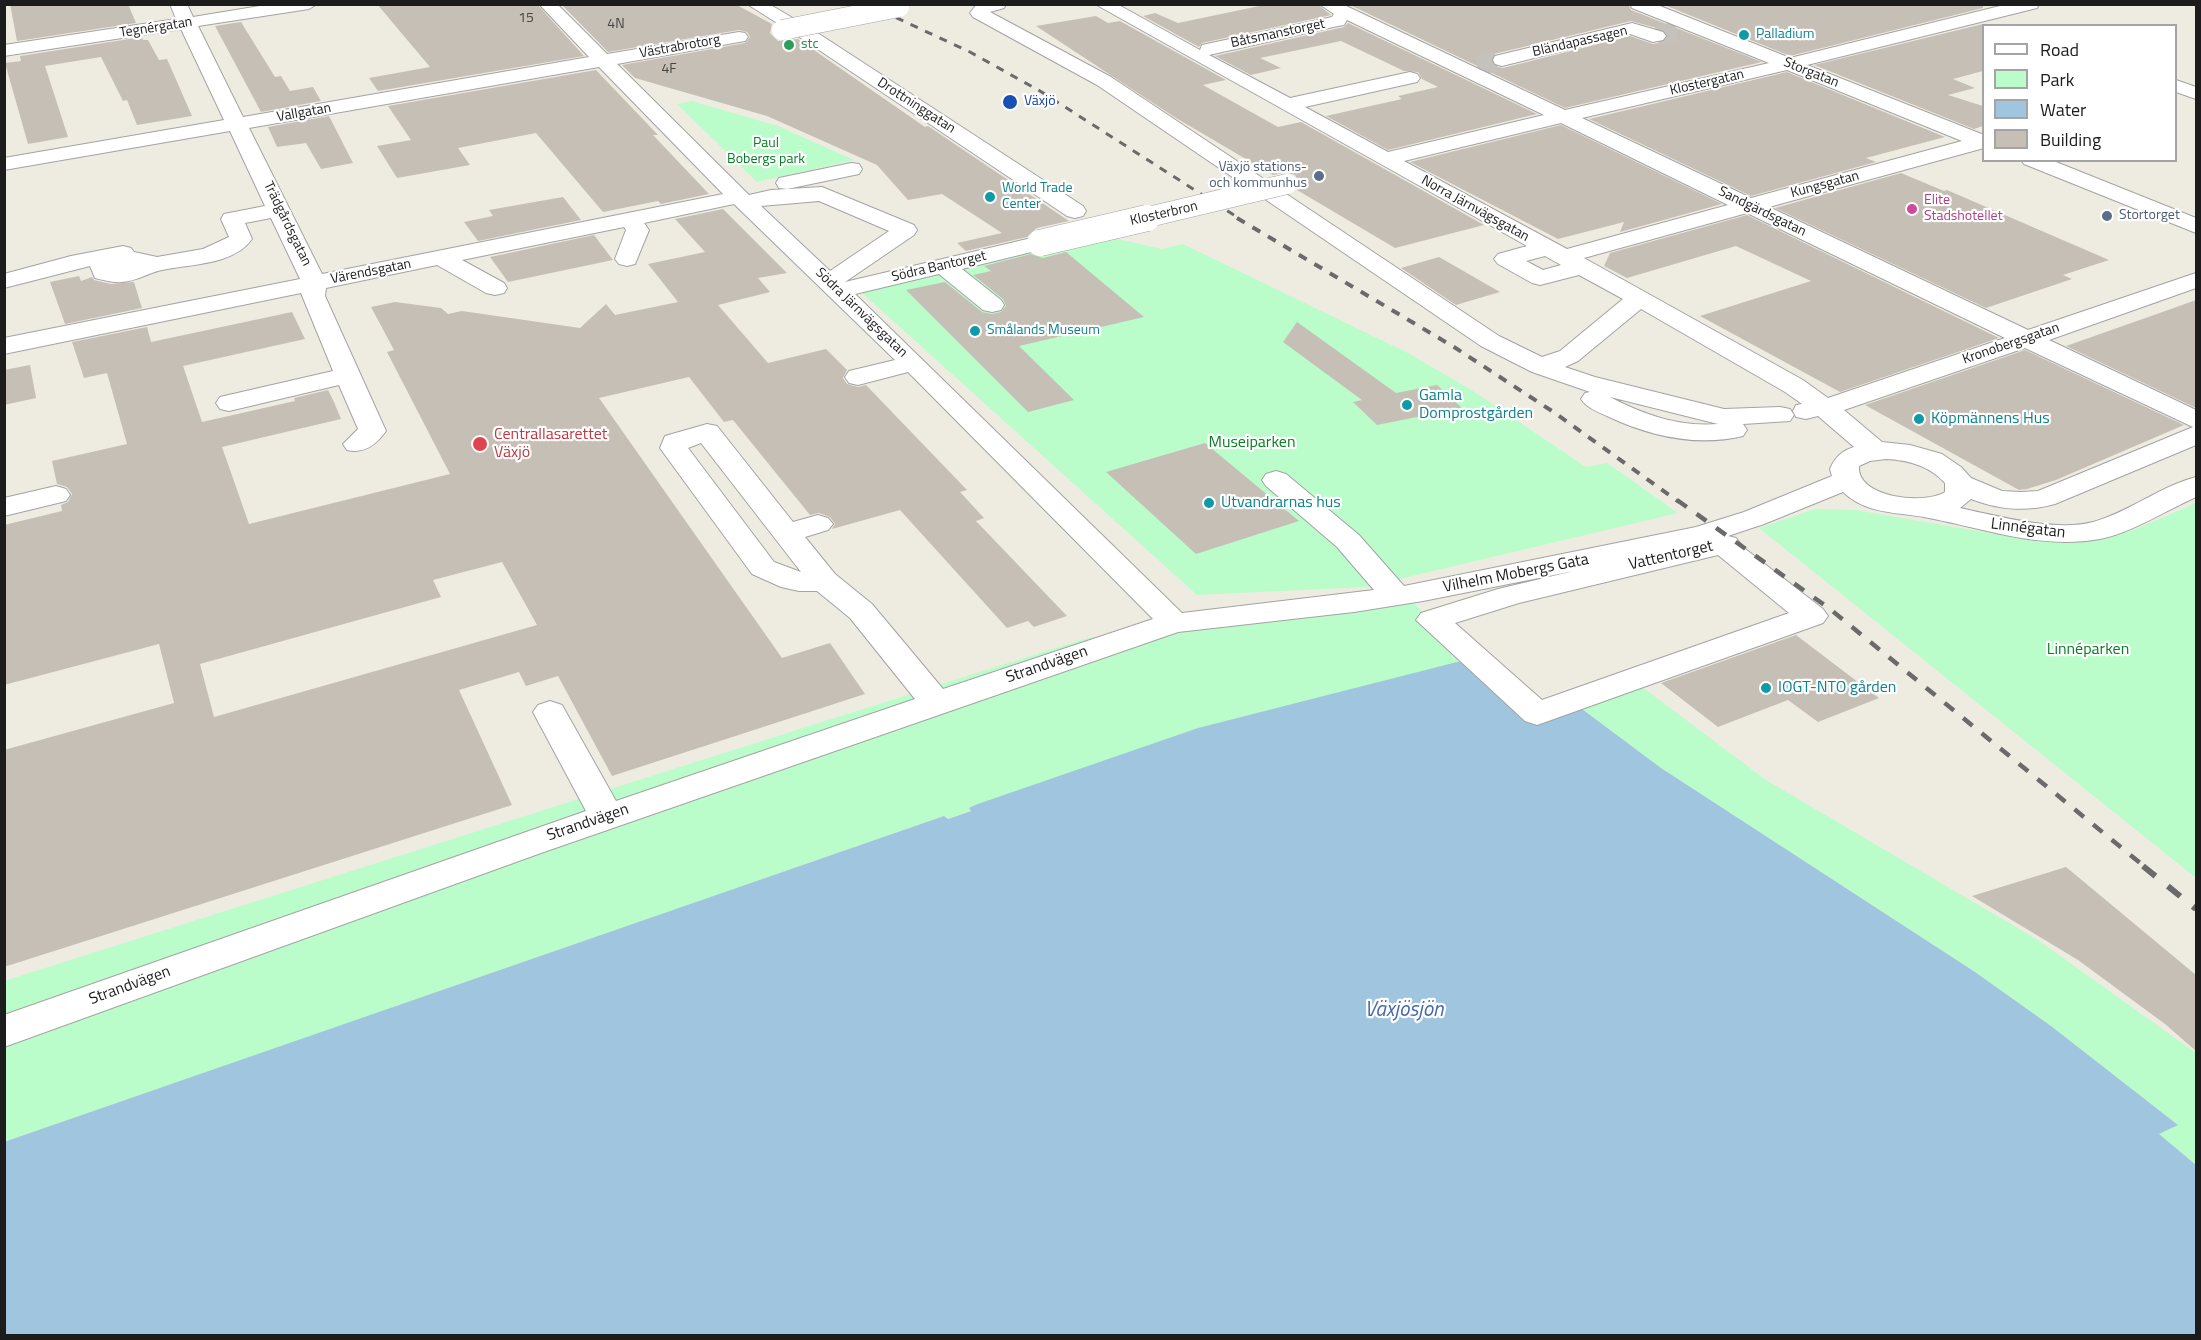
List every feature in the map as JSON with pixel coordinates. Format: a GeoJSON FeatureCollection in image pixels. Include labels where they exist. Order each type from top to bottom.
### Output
{"type":"FeatureCollection","features":[{"type":"Feature","properties":{"kind":"street","name":"Tegnérgatan"},"geometry":{"type":"LineString","coordinates":[[4,51],[182,12],[208,4]]}},
{"type":"Feature","properties":{"kind":"street","name":"Tegnérgatan"},"geometry":{"type":"LineString","coordinates":[[4,34],[182,12],[309,4]]}},
{"type":"Feature","properties":{"kind":"street","name":"Södra Järnvägsgatan"},"geometry":{"type":"LineString","coordinates":[[547,4],[612,59],[739,198],[913,363],[1174,623]]}},
{"type":"Feature","properties":{"kind":"street","name":"Drottninggatan"},"geometry":{"type":"LineString","coordinates":[[755,4],[807,34],[971,147],[1075,211]]}},
{"type":"Feature","properties":{"kind":"street"},"geometry":{"type":"LineString","coordinates":[[998,4],[982,9],[980,13],[1128,97],[1169,123],[1181,135],[1490,341],[1541,367],[1619,414],[1657,427],[1696,433],[1722,432],[1749,427],[1780,415],[1825,408]]}},
{"type":"Feature","properties":{"kind":"street","name":"Norra Järnvägsgatan"},"geometry":{"type":"LineString","coordinates":[[1103,4],[1111,11],[1120,9],[1239,79],[1639,298],[1794,386],[1825,408],[1875,451]]}},
{"type":"Feature","properties":{"kind":"street","name":"Storgatan"},"geometry":{"type":"LineString","coordinates":[[1638,4],[1687,29],[1788,64],[1982,142]]}},
{"type":"Feature","properties":{"kind":"street","name":"Klostergatan"},"geometry":{"type":"LineString","coordinates":[[1384,159],[2031,4]]}},
{"type":"Feature","properties":{"kind":"street","name":"Båtsmanstorget"},"geometry":{"type":"LineString","coordinates":[[1209,49],[1338,21],[1335,8],[1370,6]]}},
{"type":"Feature","properties":{"kind":"street"},"geometry":{"type":"LineString","coordinates":[[782,30],[899,7]]}},
{"type":"Feature","properties":{"kind":"street","name":"Sandgärdsgatan"},"geometry":{"type":"LineString","coordinates":[[1335,8],[1470,68],[1563,117],[2196,420]]}},
{"type":"Feature","properties":{"kind":"street"},"geometry":{"type":"LineString","coordinates":[[1948,8],[1995,24]]}},
{"type":"Feature","properties":{"kind":"street","name":"Trädgårdsgatan"},"geometry":{"type":"LineString","coordinates":[[182,12],[314,283],[313,296],[372,431],[357,444]]}},
{"type":"Feature","properties":{"kind":"street","name":"Bländapassagen"},"geometry":{"type":"LineString","coordinates":[[1502,60],[1632,28],[1653,37],[1658,36]]}},
{"type":"Feature","properties":{"kind":"street","name":"Västrabrotorg"},"geometry":{"type":"LineString","coordinates":[[612,59],[739,37]]}},
{"type":"Feature","properties":{"kind":"street","name":"Vallgatan"},"geometry":{"type":"LineString","coordinates":[[4,164],[612,59]]}},
{"type":"Feature","properties":{"kind":"street"},"geometry":{"type":"LineString","coordinates":[[1282,103],[1410,78]]}},
{"type":"Feature","properties":{"kind":"street","name":"Kungsgatan"},"geometry":{"type":"LineString","coordinates":[[1563,257],[1982,142]]}},
{"type":"Feature","properties":{"kind":"street"},"geometry":{"type":"LineString","coordinates":[[2036,162],[2196,226]]}},
{"type":"Feature","properties":{"kind":"street"},"geometry":{"type":"LineString","coordinates":[[739,198],[851,169]]}},
{"type":"Feature","properties":{"kind":"street","name":"Klosterbron"},"geometry":{"type":"LineString","coordinates":[[1040,243],[1287,184]]}},
{"type":"Feature","properties":{"kind":"street"},"geometry":{"type":"LineString","coordinates":[[739,198],[822,195],[906,230],[833,286]]}},
{"type":"Feature","properties":{"kind":"street","name":"Värendsgatan"},"geometry":{"type":"LineString","coordinates":[[4,346],[739,198]]}},
{"type":"Feature","properties":{"kind":"street"},"geometry":{"type":"LineString","coordinates":[[152,265],[233,246],[241,240],[232,219],[279,210]]}},
{"type":"Feature","properties":{"kind":"street"},"geometry":{"type":"LineString","coordinates":[[627,259],[638,230],[629,219]]}},
{"type":"Feature","properties":{"kind":"street"},"geometry":{"type":"LineString","coordinates":[[4,280],[71,263],[195,240],[236,227]]}},
{"type":"Feature","properties":{"kind":"street","name":"Södra Bantorget"},"geometry":{"type":"LineString","coordinates":[[833,286],[943,265],[1040,243]]}},
{"type":"Feature","properties":{"kind":"street"},"geometry":{"type":"LineString","coordinates":[[441,258],[495,288]]}},
{"type":"Feature","properties":{"kind":"street"},"geometry":{"type":"LineString","coordinates":[[943,265],[992,305]]}},
{"type":"Feature","properties":{"kind":"street","name":"Kronobergsgatan"},"geometry":{"type":"LineString","coordinates":[[1825,408],[2196,280]]}},
{"type":"Feature","properties":{"kind":"street"},"geometry":{"type":"LineString","coordinates":[[1541,367],[1569,356],[1639,298]]}},
{"type":"Feature","properties":{"kind":"street"},"geometry":{"type":"LineString","coordinates":[[858,377],[913,363]]}},
{"type":"Feature","properties":{"kind":"street"},"geometry":{"type":"LineString","coordinates":[[1541,367],[1598,371],[1780,415]]}},
{"type":"Feature","properties":{"kind":"street"},"geometry":{"type":"LineString","coordinates":[[229,403],[348,375]]}},
{"type":"Feature","properties":{"kind":"street","name":"Norra Järnvägsgatan"},"geometry":{"type":"LineString","coordinates":[[1825,408],[1850,413],[1905,453]]}},
{"type":"Feature","properties":{"kind":"street"},"geometry":{"type":"LineString","coordinates":[[824,580],[801,583],[782,578],[763,568],[674,448],[675,442],[707,432],[824,580],[861,611],[937,703]]}},
{"type":"Feature","properties":{"kind":"street","name":"Linnégatan"},"geometry":{"type":"LineString","coordinates":[[1905,453],[1922,457],[1944,467],[1955,476],[1960,484],[1997,499],[2024,503],[2046,498],[2196,435]]}},
{"type":"Feature","properties":{"kind":"street"},"geometry":{"type":"LineString","coordinates":[[1847,480],[1844,469],[1846,462],[1858,454],[1875,451],[1905,453]]}},
{"type":"Feature","properties":{"kind":"street"},"geometry":{"type":"LineString","coordinates":[[1276,480],[1348,541],[1396,596]]}},
{"type":"Feature","properties":{"kind":"street","name":"Vilhelm Mobergs Gata"},"geometry":{"type":"LineString","coordinates":[[1174,623],[1396,596],[1596,558],[1704,534],[1754,518],[1847,480]]}},
{"type":"Feature","properties":{"kind":"street","name":"Linnégatan"},"geometry":{"type":"LineString","coordinates":[[1847,480],[1858,491],[1881,502],[1923,508],[2010,528],[2070,534],[2101,530],[2196,486]]}},
{"type":"Feature","properties":{"kind":"street"},"geometry":{"type":"LineString","coordinates":[[1923,508],[1940,506],[1955,500],[1960,492],[1960,484]]}},
{"type":"Feature","properties":{"kind":"street"},"geometry":{"type":"LineString","coordinates":[[4,507],[56,495]]}},
{"type":"Feature","properties":{"kind":"street"},"geometry":{"type":"LineString","coordinates":[[785,533],[818,524]]}},
{"type":"Feature","properties":{"kind":"street","name":"Vattentorget"},"geometry":{"type":"LineString","coordinates":[[1725,544],[1733,554],[1812,616],[1613,687],[1538,714],[1432,620],[1509,596],[1725,544]]}},
{"type":"Feature","properties":{"kind":"street","name":"Strandvägen"},"geometry":{"type":"LineString","coordinates":[[4,1031],[607,817],[1081,652],[1174,623]]}},
{"type":"Feature","properties":{"kind":"street"},"geometry":{"type":"LineString","coordinates":[[550,712],[607,817]]}},
{"type":"Feature","properties":{"kind":"green space","name":"Paul Bobergs park"},"geometry":{"type":"Polygon","coordinates":[[[692,101],[778,126],[854,160],[757,182],[677,104],[692,101]]]}},
{"type":"Feature","properties":{"kind":"green space","name":"Museiparken"},"geometry":{"type":"Polygon","coordinates":[[[1109,237],[1162,249],[1183,244],[1408,353],[1473,391],[1586,467],[1607,463],[1678,513],[1366,587],[1197,595],[861,292],[1040,243],[1109,237]]]}},
{"type":"Feature","properties":{"kind":"green space","name":"Linnéparken"},"geometry":{"type":"Polygon","coordinates":[[[2196,503],[2196,878],[1759,528],[1815,509],[1856,510],[2018,538],[2089,540],[2136,529],[2196,503]]]}},
{"type":"Feature","properties":{"kind":"green space"},"geometry":{"type":"Polygon","coordinates":[[[1410,600],[1474,659],[1198,728],[979,805],[947,819],[944,816],[5,1142],[4,981],[1084,639],[1174,624],[1410,600]]]}},
{"type":"Feature","properties":{"kind":"green space"},"geometry":{"type":"Polygon","coordinates":[[[1633,680],[1766,780],[2038,940],[2196,1053],[2196,1165],[2158,1134],[2177,1124],[2051,1026],[1975,972],[1661,768],[1582,709],[1633,680]]]}},
{"type":"Feature","properties":{"kind":"water","name":"Växjösjön"},"geometry":{"type":"Polygon","coordinates":[[[1457,662],[1472,662],[1539,717],[1582,709],[1661,768],[1975,972],[2051,1026],[2178,1125],[2159,1134],[2196,1165],[2196,1335],[5,1335],[4,1142],[944,816],[948,819],[971,811],[969,808],[975,805],[1198,728],[1457,662]]]}},
{"type":"Feature","properties":{"kind":"building"},"geometry":{"type":"Polygon","coordinates":[[[10,4],[128,4],[136,23],[17,41],[10,4]]]}},
{"type":"Feature","properties":{"kind":"building"},"geometry":{"type":"Polygon","coordinates":[[[377,4],[537,4],[584,56],[378,91],[369,78],[430,67],[377,4]]]}},
{"type":"Feature","properties":{"kind":"building"},"geometry":{"type":"Polygon","coordinates":[[[561,4],[735,4],[772,24],[770,33],[778,41],[798,39],[925,127],[928,126],[1069,221],[1037,228],[1027,237],[966,251],[957,243],[1002,233],[942,194],[908,200],[877,165],[767,116],[635,78],[622,65],[745,43],[750,37],[747,32],[739,30],[608,52],[561,4]]]}},
{"type":"Feature","properties":{"kind":"building"},"geometry":{"type":"Polygon","coordinates":[[[1269,4],[1317,4],[1331,15],[1202,43],[1199,47],[1143,16],[1155,13],[1178,23],[1269,4]]]}},
{"type":"Feature","properties":{"kind":"building"},"geometry":{"type":"Polygon","coordinates":[[[1348,4],[1628,4],[1631,10],[1762,62],[1565,108],[1348,4]],[[1631,21],[1494,54],[1491,61],[1494,66],[1503,68],[1630,36],[1653,44],[1663,42],[1668,37],[1664,30],[1631,21]]]}},
{"type":"Feature","properties":{"kind":"building"},"geometry":{"type":"Polygon","coordinates":[[[1662,4],[1983,4],[1983,8],[1790,56],[1662,4]]]}},
{"type":"Feature","properties":{"kind":"building"},"geometry":{"type":"Polygon","coordinates":[[[1096,16],[1108,23],[1120,21],[1226,80],[1203,85],[1278,127],[1301,122],[1484,225],[1395,248],[1297,190],[1299,182],[1295,175],[1285,172],[1273,175],[1176,118],[1036,26],[1096,16]]]}},
{"type":"Feature","properties":{"kind":"building"},"geometry":{"type":"Polygon","coordinates":[[[241,22],[275,77],[281,76],[290,91],[313,87],[321,101],[261,112],[215,26],[241,22]]]}},
{"type":"Feature","properties":{"kind":"building"},"geometry":{"type":"Polygon","coordinates":[[[1348,23],[1537,114],[1388,150],[1326,116],[1402,99],[1398,96],[1438,87],[1422,79],[1418,72],[1404,71],[1341,41],[1260,58],[1281,68],[1251,75],[1215,56],[1344,27],[1348,23]]]}},
{"type":"Feature","properties":{"kind":"building"},"geometry":{"type":"Polygon","coordinates":[[[1982,24],[1982,71],[1953,79],[1975,88],[1948,95],[1982,106],[1982,126],[1974,129],[1814,65],[1982,24]]]}},
{"type":"Feature","properties":{"kind":"building"},"geometry":{"type":"Polygon","coordinates":[[[142,37],[143,40],[148,40],[159,60],[167,59],[192,116],[137,125],[127,100],[123,101],[101,57],[45,66],[68,137],[28,144],[5,63],[21,61],[20,56],[142,37]]]}},
{"type":"Feature","properties":{"kind":"building"},"geometry":{"type":"Polygon","coordinates":[[[596,70],[658,135],[653,135],[709,194],[661,204],[658,201],[603,212],[536,133],[458,148],[470,165],[397,178],[377,146],[411,140],[388,106],[596,70]]]}},
{"type":"Feature","properties":{"kind":"building"},"geometry":{"type":"Polygon","coordinates":[[[1787,72],[1945,137],[1866,158],[1876,162],[1751,196],[1589,119],[1787,72]]]}},
{"type":"Feature","properties":{"kind":"building"},"geometry":{"type":"Polygon","coordinates":[[[329,116],[353,163],[321,169],[306,143],[277,147],[268,127],[329,116]]]}},
{"type":"Feature","properties":{"kind":"building"},"geometry":{"type":"Polygon","coordinates":[[[1561,125],[1722,204],[1620,232],[1624,222],[1558,239],[1410,162],[1561,125]]]}},
{"type":"Feature","properties":{"kind":"building"},"geometry":{"type":"Polygon","coordinates":[[[1901,173],[1944,191],[1947,190],[2109,260],[2063,275],[2072,279],[1986,308],[1775,208],[1901,173]]]}},
{"type":"Feature","properties":{"kind":"building"},"geometry":{"type":"Polygon","coordinates":[[[563,197],[581,220],[478,241],[464,222],[493,216],[489,210],[563,197]]]}},
{"type":"Feature","properties":{"kind":"building"},"geometry":{"type":"Polygon","coordinates":[[[723,209],[787,273],[758,278],[770,292],[718,305],[768,363],[826,349],[847,370],[843,378],[847,384],[858,387],[866,385],[967,490],[960,492],[984,518],[976,521],[1067,616],[1034,627],[1028,621],[1007,628],[900,510],[832,529],[835,524],[830,517],[819,513],[810,515],[733,420],[724,422],[689,377],[599,398],[782,658],[830,643],[865,694],[612,776],[558,676],[526,686],[519,672],[459,690],[512,805],[4,967],[4,750],[174,703],[159,644],[4,685],[4,525],[62,511],[61,505],[68,502],[72,494],[67,487],[57,484],[52,461],[127,444],[107,373],[84,378],[72,342],[147,327],[151,342],[292,312],[305,339],[183,366],[202,422],[295,401],[294,398],[328,390],[334,402],[341,419],[222,447],[249,524],[450,474],[387,352],[394,350],[371,307],[395,302],[441,308],[448,314],[462,311],[580,328],[606,304],[615,315],[678,302],[648,264],[705,252],[675,219],[723,209]],[[502,562],[433,580],[441,597],[200,664],[214,717],[537,625],[502,562]]]}},
{"type":"Feature","properties":{"kind":"building"},"geometry":{"type":"Polygon","coordinates":[[[1747,215],[1999,338],[1840,392],[1700,316],[1811,281],[1736,246],[1627,278],[1604,266],[1610,253],[1747,215]]]}},
{"type":"Feature","properties":{"kind":"building"},"geometry":{"type":"Polygon","coordinates":[[[594,235],[613,260],[508,282],[490,257],[594,235]]]}},
{"type":"Feature","properties":{"kind":"building","name":"Smålands Museum"},"geometry":{"type":"Polygon","coordinates":[[[1066,252],[1144,317],[1019,346],[1074,400],[1028,412],[906,290],[945,282],[982,312],[992,314],[1001,312],[1006,306],[1003,299],[973,275],[991,271],[984,266],[1031,254],[1043,258],[1066,252]]]}},
{"type":"Feature","properties":{"kind":"building"},"geometry":{"type":"Polygon","coordinates":[[[1439,257],[1500,292],[1456,305],[1401,268],[1439,257]]]}},
{"type":"Feature","properties":{"kind":"building"},"geometry":{"type":"Polygon","coordinates":[[[79,276],[81,281],[92,277],[94,280],[111,284],[134,282],[142,308],[65,324],[50,282],[79,276]]]}},
{"type":"Feature","properties":{"kind":"building"},"geometry":{"type":"Polygon","coordinates":[[[2196,300],[2196,408],[2066,346],[2154,315],[2196,300]]]}},
{"type":"Feature","properties":{"kind":"building"},"geometry":{"type":"Polygon","coordinates":[[[1297,322],[1396,393],[1437,385],[1462,408],[1377,425],[1353,402],[1362,400],[1283,342],[1297,322]]]}},
{"type":"Feature","properties":{"kind":"building"},"geometry":{"type":"Polygon","coordinates":[[[2025,350],[2184,425],[2056,480],[2019,490],[1865,405],[2025,350]]]}},
{"type":"Feature","properties":{"kind":"building"},"geometry":{"type":"Polygon","coordinates":[[[30,365],[36,398],[4,405],[4,370],[30,365]]]}},
{"type":"Feature","properties":{"kind":"building","name":"Utvandrarnas hus"},"geometry":{"type":"Polygon","coordinates":[[[1205,443],[1299,521],[1196,554],[1106,472],[1205,443]]]}},
{"type":"Feature","properties":{"kind":"building","name":"IOGT-NTO gården"},"geometry":{"type":"Polygon","coordinates":[[[1796,635],[1879,698],[1818,722],[1788,700],[1718,727],[1661,683],[1796,635]]]}},
{"type":"Feature","properties":{"kind":"building"},"geometry":{"type":"Polygon","coordinates":[[[2066,867],[2196,975],[2196,1051],[2165,1024],[2078,960],[1972,896],[2066,867]]]}},
{"type":"Feature","properties":{"kind":"tunnel"},"geometry":{"type":"LineString","coordinates":[[1657,36],[1678,31]]}},
{"type":"Feature","properties":{"kind":"tunnel"},"geometry":{"type":"LineString","coordinates":[[1477,66],[1502,60]]}},
{"type":"Feature","properties":{"kind":"railway"},"geometry":{"type":"LineString","coordinates":[[867,4],[970,52],[1040,91],[1240,219]]}},
{"type":"Feature","properties":{"kind":"railway"},"geometry":{"type":"LineString","coordinates":[[1237,218],[1454,347],[1555,413],[1679,502]]}},
{"type":"Feature","properties":{"kind":"railway"},"geometry":{"type":"LineString","coordinates":[[1677,500],[1830,609],[2145,867]]}},
{"type":"Feature","properties":{"kind":"railway"},"geometry":{"type":"LineString","coordinates":[[2143,866],[2196,909]]}},
{"type":"Feature","properties":{"kind":"place","name":"Palladium"},"geometry":{"type":"Point","coordinates":[1744,35]}},
{"type":"Feature","properties":{"kind":"place","name":"stc"},"geometry":{"type":"Point","coordinates":[789,45]}},
{"type":"Feature","properties":{"kind":"place","name":"Växjö"},"geometry":{"type":"Point","coordinates":[1010,102]}},
{"type":"Feature","properties":{"kind":"place","name":"Växjö stations- och kommunhus"},"geometry":{"type":"Point","coordinates":[1319,176]}},
{"type":"Feature","properties":{"kind":"place","name":"World Trade Center"},"geometry":{"type":"Point","coordinates":[990,197]}},
{"type":"Feature","properties":{"kind":"place","name":"Elite Stadshotellet"},"geometry":{"type":"Point","coordinates":[1912,209]}},
{"type":"Feature","properties":{"kind":"place","name":"Stortorget"},"geometry":{"type":"Point","coordinates":[2107,216]}},
{"type":"Feature","properties":{"kind":"place","name":"Smålands Museum"},"geometry":{"type":"Point","coordinates":[975,331]}},
{"type":"Feature","properties":{"kind":"place","name":"Gamla Domprostgården"},"geometry":{"type":"Point","coordinates":[1407,405]}},
{"type":"Feature","properties":{"kind":"place","name":"Köpmännens Hus"},"geometry":{"type":"Point","coordinates":[1919,419]}},
{"type":"Feature","properties":{"kind":"place","name":"Centrallasarettet Växjö"},"geometry":{"type":"Point","coordinates":[480,444]}},
{"type":"Feature","properties":{"kind":"place","name":"Utvandrarnas hus"},"geometry":{"type":"Point","coordinates":[1209,503]}},
{"type":"Feature","properties":{"kind":"place","name":"IOGT-NTO gården"},"geometry":{"type":"Point","coordinates":[1766,688]}}]}
